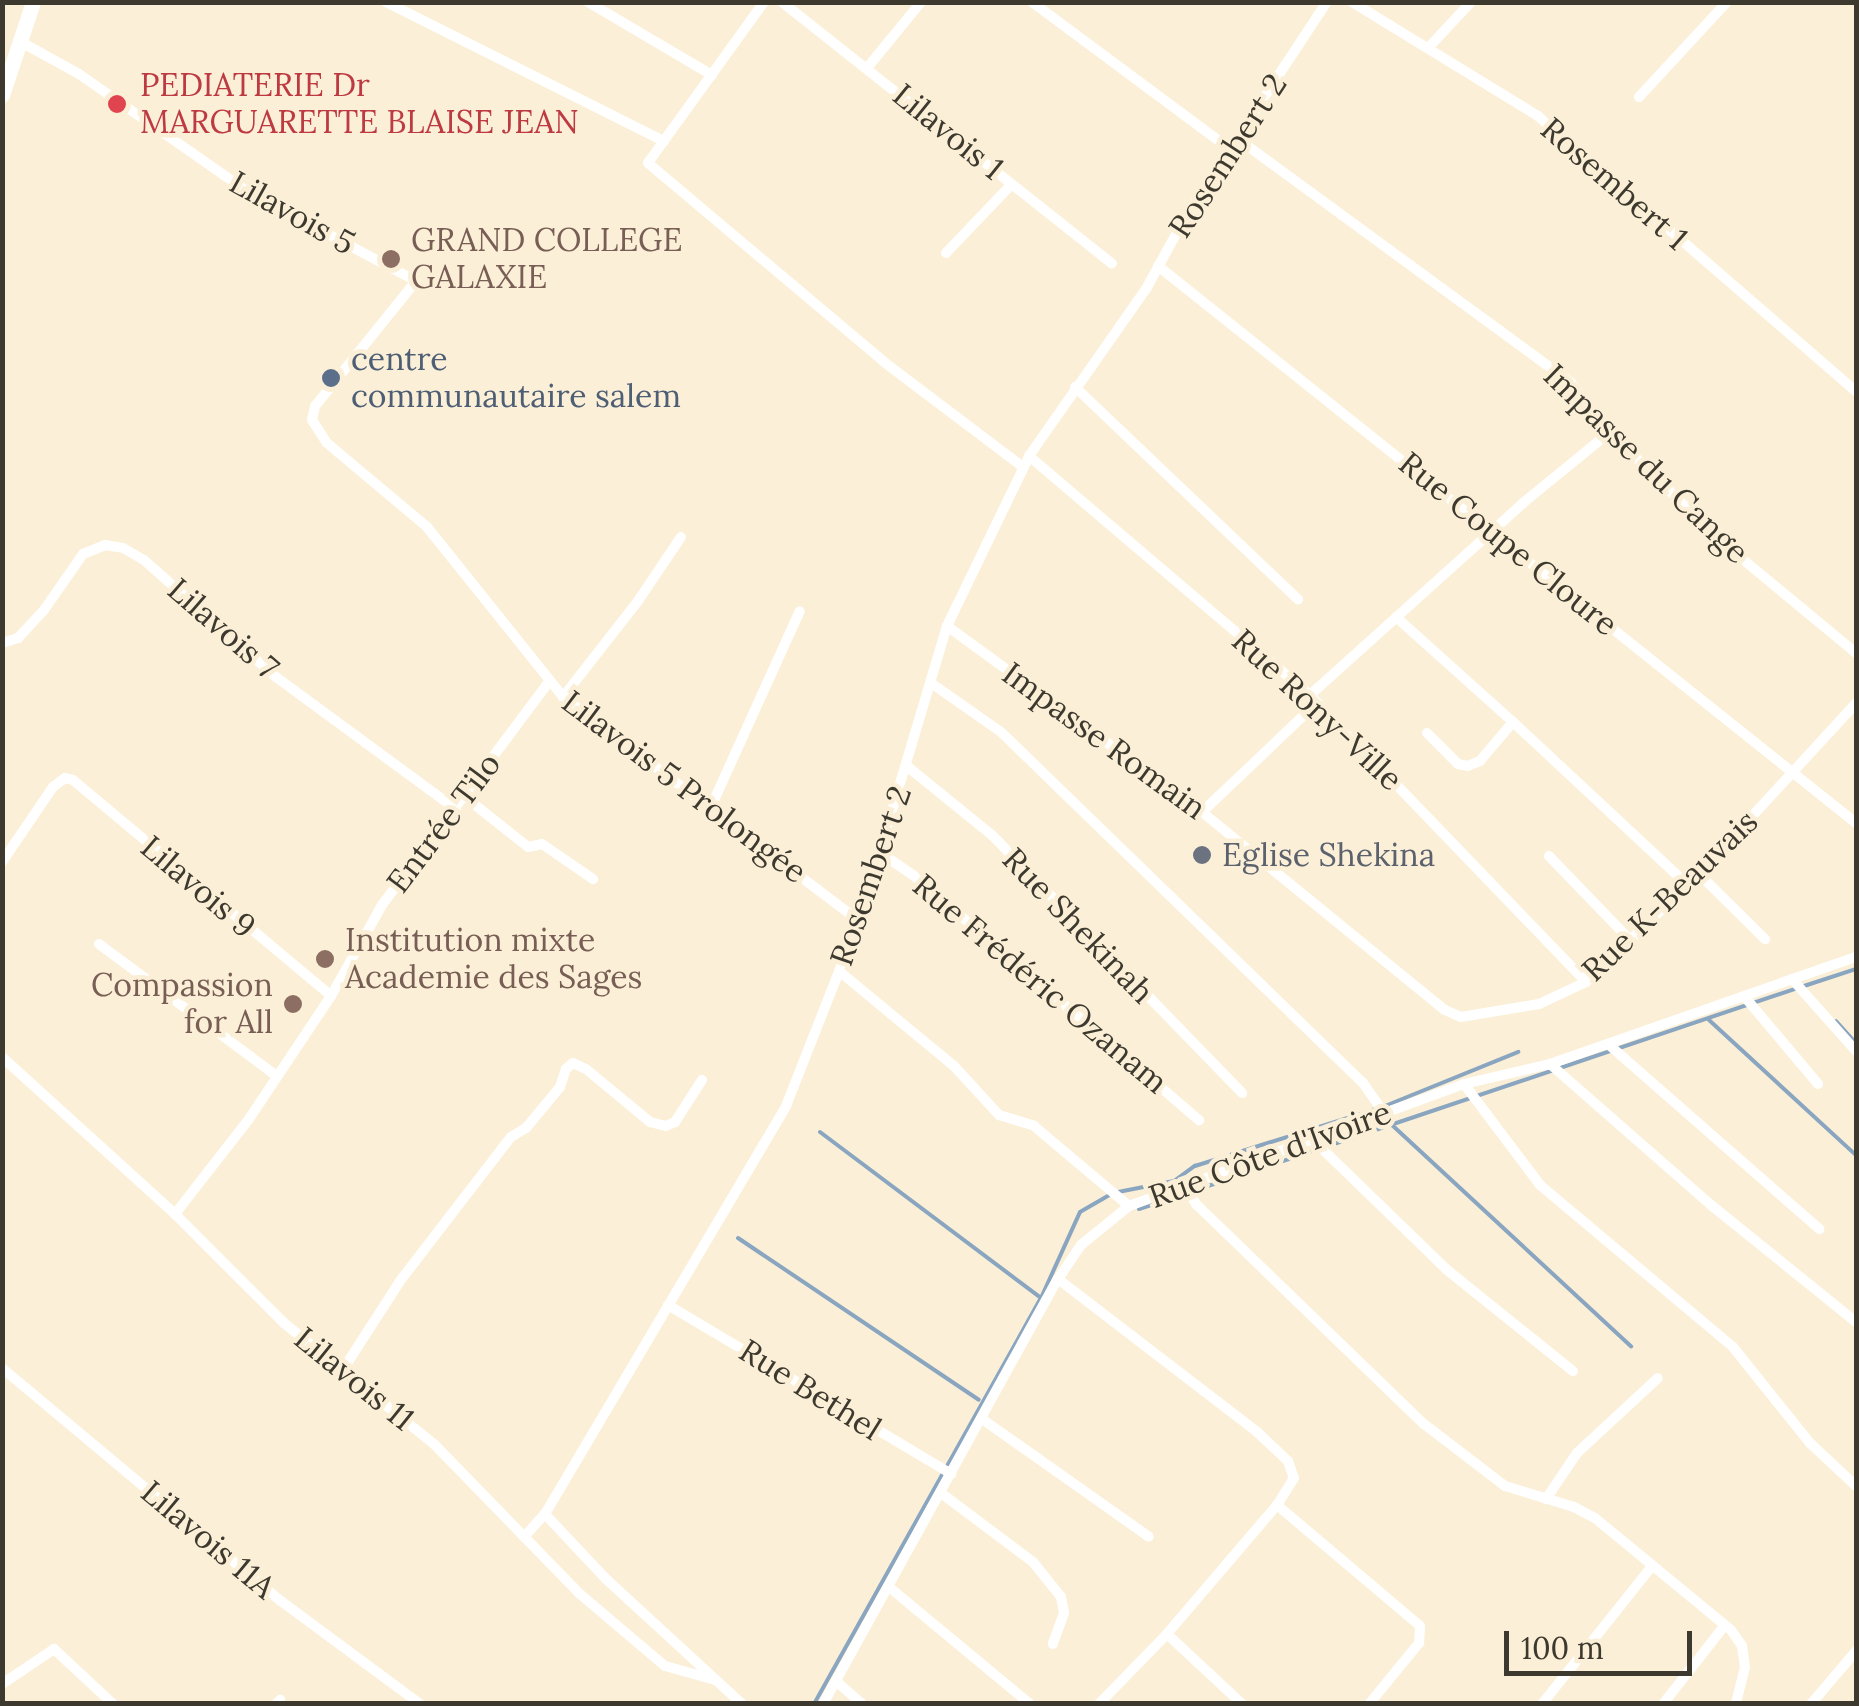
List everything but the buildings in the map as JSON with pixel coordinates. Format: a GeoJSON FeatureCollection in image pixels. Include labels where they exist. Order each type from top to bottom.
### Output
{"type":"FeatureCollection","features":[{"type":"Feature","properties":{"kind":"main road"},"geometry":{"type":"LineString","coordinates":[[2,95],[13,48],[33,2]]}},
{"type":"Feature","properties":{"kind":"street"},"geometry":{"type":"LineString","coordinates":[[386,2],[664,141],[764,2]]}},
{"type":"Feature","properties":{"kind":"street"},"geometry":{"type":"LineString","coordinates":[[588,2],[712,75]]}},
{"type":"Feature","properties":{"kind":"street","name":"Lilavois 1"},"geometry":{"type":"LineString","coordinates":[[782,2],[1112,264]]}},
{"type":"Feature","properties":{"kind":"street"},"geometry":{"type":"LineString","coordinates":[[867,68],[921,2]]}},
{"type":"Feature","properties":{"kind":"street"},"geometry":{"type":"LineString","coordinates":[[1032,2],[1231,150]]}},
{"type":"Feature","properties":{"kind":"street","name":"Rosembert 2"},"geometry":{"type":"LineString","coordinates":[[524,1536],[545,1514],[786,1106],[859,921],[947,626],[1026,462],[1158,266],[1327,2]]}},
{"type":"Feature","properties":{"kind":"street","name":"Rosembert 1"},"geometry":{"type":"LineString","coordinates":[[1352,2],[1430,46],[1538,116],[1856,391]]}},
{"type":"Feature","properties":{"kind":"street"},"geometry":{"type":"LineString","coordinates":[[1430,46],[1471,2]]}},
{"type":"Feature","properties":{"kind":"street"},"geometry":{"type":"LineString","coordinates":[[1639,97],[1727,2]]}},
{"type":"Feature","properties":{"kind":"street","name":"Lilavois 5"},"geometry":{"type":"LineString","coordinates":[[13,48],[79,74],[245,190],[416,281]]}},
{"type":"Feature","properties":{"kind":"street","name":"Impasse du Cange"},"geometry":{"type":"LineString","coordinates":[[1238,139],[1571,382],[1610,432],[1718,538],[1856,652]]}},
{"type":"Feature","properties":{"kind":"street","name":"Rue Rony-Ville"},"geometry":{"type":"LineString","coordinates":[[664,141],[648,163],[884,362],[1026,462],[1313,699],[1586,982]]}},
{"type":"Feature","properties":{"kind":"street"},"geometry":{"type":"LineString","coordinates":[[946,254],[1012,184]]}},
{"type":"Feature","properties":{"kind":"street","name":"Rue Coupe Cloure"},"geometry":{"type":"LineString","coordinates":[[1158,266],[1856,823]]}},
{"type":"Feature","properties":{"kind":"street","name":"Lilavois 5 Prolongée"},"geometry":{"type":"LineString","coordinates":[[416,281],[316,406],[312,420],[327,443],[428,527],[563,698],[859,921]]}},
{"type":"Feature","properties":{"kind":"street"},"geometry":{"type":"LineString","coordinates":[[1076,387],[1298,599]]}},
{"type":"Feature","properties":{"kind":"street"},"geometry":{"type":"LineString","coordinates":[[1202,812],[1396,617],[1610,432]]}},
{"type":"Feature","properties":{"kind":"street"},"geometry":{"type":"LineString","coordinates":[[563,698],[638,601],[681,536]]}},
{"type":"Feature","properties":{"kind":"street","name":"Lilavois 7"},"geometry":{"type":"LineString","coordinates":[[2,643],[18,638],[44,610],[83,554],[105,545],[123,548],[144,560],[276,677],[456,809]]}},
{"type":"Feature","properties":{"kind":"street"},"geometry":{"type":"LineString","coordinates":[[710,809],[800,611]]}},
{"type":"Feature","properties":{"kind":"street"},"geometry":{"type":"LineString","coordinates":[[1396,617],[1688,885]]}},
{"type":"Feature","properties":{"kind":"street","name":"Impasse Romain"},"geometry":{"type":"LineString","coordinates":[[947,626],[1202,812],[1444,1010]]}},
{"type":"Feature","properties":{"kind":"street","name":"Entrée Tilo"},"geometry":{"type":"LineString","coordinates":[[175,1214],[278,1076],[331,996],[382,905],[549,682]]}},
{"type":"Feature","properties":{"kind":"street"},"geometry":{"type":"LineString","coordinates":[[931,683],[1001,732],[1349,1070],[1386,1114]]}},
{"type":"Feature","properties":{"kind":"street","name":"Rue K-Beauvais"},"geometry":{"type":"LineString","coordinates":[[1444,1010],[1468,1017],[1539,1004],[1586,982],[1699,874],[1856,703]]}},
{"type":"Feature","properties":{"kind":"street"},"geometry":{"type":"LineString","coordinates":[[1427,733],[1458,764],[1468,766],[1480,761],[1513,722]]}},
{"type":"Feature","properties":{"kind":"street","name":"Rue Shekinah"},"geometry":{"type":"LineString","coordinates":[[908,766],[993,836],[1242,1093]]}},
{"type":"Feature","properties":{"kind":"street","name":"Lilavois 9"},"geometry":{"type":"LineString","coordinates":[[2,862],[53,787],[66,778],[331,996]]}},
{"type":"Feature","properties":{"kind":"street"},"geometry":{"type":"LineString","coordinates":[[465,797],[528,847],[542,844],[593,879]]}},
{"type":"Feature","properties":{"kind":"street","name":"Rue Frédéric Ozanam"},"geometry":{"type":"LineString","coordinates":[[880,852],[912,874],[1199,1120]]}},
{"type":"Feature","properties":{"kind":"street"},"geometry":{"type":"LineString","coordinates":[[1550,856],[1630,940]]}},
{"type":"Feature","properties":{"kind":"street"},"geometry":{"type":"LineString","coordinates":[[1699,874],[1765,939]]}},
{"type":"Feature","properties":{"kind":"street"},"geometry":{"type":"LineString","coordinates":[[99,944],[278,1076]]}},
{"type":"Feature","properties":{"kind":"street","name":"Rue Côte d'Ivoire"},"geometry":{"type":"LineString","coordinates":[[823,1704],[1058,1280],[1081,1245],[1126,1202],[1464,1084],[1550,1064],[1856,957]]}},
{"type":"Feature","properties":{"kind":"street"},"geometry":{"type":"LineString","coordinates":[[839,971],[954,1066],[999,1115],[1034,1126],[1126,1202]]}},
{"type":"Feature","properties":{"kind":"street"},"geometry":{"type":"LineString","coordinates":[[1792,980],[1856,1051]]}},
{"type":"Feature","properties":{"kind":"street"},"geometry":{"type":"LineString","coordinates":[[1744,996],[1818,1084]]}},
{"type":"Feature","properties":{"kind":"street"},"geometry":{"type":"LineString","coordinates":[[1608,1044],[1819,1228]]}},
{"type":"Feature","properties":{"kind":"street","name":"Lilavois 11"},"geometry":{"type":"LineString","coordinates":[[2,1057],[175,1214],[284,1323],[435,1445],[580,1594],[665,1666],[717,1680]]}},
{"type":"Feature","properties":{"kind":"street"},"geometry":{"type":"LineString","coordinates":[[344,1368],[361,1337],[452,1212],[511,1136],[526,1128],[549,1101],[573,1063],[650,1122],[666,1126],[675,1122],[702,1080]]}},
{"type":"Feature","properties":{"kind":"street"},"geometry":{"type":"LineString","coordinates":[[1550,1064],[1711,1205],[1856,1322]]}},
{"type":"Feature","properties":{"kind":"street"},"geometry":{"type":"LineString","coordinates":[[1464,1084],[1540,1185],[1733,1347],[1810,1443],[1856,1486]]}},
{"type":"Feature","properties":{"kind":"street"},"geometry":{"type":"LineString","coordinates":[[1312,1139],[1446,1269],[1573,1371]]}},
{"type":"Feature","properties":{"kind":"street"},"geometry":{"type":"LineString","coordinates":[[1183,1183],[1197,1205],[1424,1424],[1504,1486],[1595,1518],[1725,1625],[1742,1646],[1746,1666],[1736,1704]]}},
{"type":"Feature","properties":{"kind":"street"},"geometry":{"type":"LineString","coordinates":[[1058,1280],[1256,1432],[1288,1461],[1294,1478],[1277,1505],[1167,1634],[1098,1704]]}},
{"type":"Feature","properties":{"kind":"street"},"geometry":{"type":"LineString","coordinates":[[1846,1314],[1856,1302]]}},
{"type":"Feature","properties":{"kind":"street","name":"Rue Bethel"},"geometry":{"type":"LineString","coordinates":[[668,1305],[952,1474]]}},
{"type":"Feature","properties":{"kind":"street","name":"Lilavois 11A"},"geometry":{"type":"LineString","coordinates":[[2,1368],[281,1601],[420,1704]]}},
{"type":"Feature","properties":{"kind":"street"},"geometry":{"type":"LineString","coordinates":[[1546,1498],[1577,1453],[1658,1378]]}},
{"type":"Feature","properties":{"kind":"street"},"geometry":{"type":"LineString","coordinates":[[982,1419],[1149,1536]]}},
{"type":"Feature","properties":{"kind":"street"},"geometry":{"type":"LineString","coordinates":[[941,1493],[1033,1562],[1060,1598],[1064,1613],[1053,1644]]}},
{"type":"Feature","properties":{"kind":"street"},"geometry":{"type":"LineString","coordinates":[[1277,1505],[1420,1626],[1419,1643],[1369,1704]]}},
{"type":"Feature","properties":{"kind":"street"},"geometry":{"type":"LineString","coordinates":[[545,1514],[606,1579],[742,1704]]}},
{"type":"Feature","properties":{"kind":"street"},"geometry":{"type":"LineString","coordinates":[[1542,1704],[1652,1566]]}},
{"type":"Feature","properties":{"kind":"street"},"geometry":{"type":"LineString","coordinates":[[889,1586],[1030,1704]]}},
{"type":"Feature","properties":{"kind":"street"},"geometry":{"type":"LineString","coordinates":[[1663,1704],[1725,1625]]}},
{"type":"Feature","properties":{"kind":"street"},"geometry":{"type":"LineString","coordinates":[[1167,1634],[1242,1704]]}},
{"type":"Feature","properties":{"kind":"street"},"geometry":{"type":"LineString","coordinates":[[2,1684],[54,1650],[113,1704]]}},
{"type":"Feature","properties":{"kind":"street"},"geometry":{"type":"LineString","coordinates":[[1811,1704],[1856,1651]]}},
{"type":"Feature","properties":{"kind":"street"},"geometry":{"type":"LineString","coordinates":[[836,1682],[862,1704]]}},
{"type":"Feature","properties":{"kind":"waterway"},"geometry":{"type":"LineString","coordinates":[[1804,986],[1856,969]]}},
{"type":"Feature","properties":{"kind":"waterway"},"geometry":{"type":"LineString","coordinates":[[1325,1147],[1795,989]]}},
{"type":"Feature","properties":{"kind":"waterway"},"geometry":{"type":"LineString","coordinates":[[1709,1020],[1856,1155]]}},
{"type":"Feature","properties":{"kind":"waterway"},"geometry":{"type":"LineString","coordinates":[[1836,1021],[1856,1043]]}},
{"type":"Feature","properties":{"kind":"waterway"},"geometry":{"type":"LineString","coordinates":[[1385,1106],[1518,1052]]}},
{"type":"Feature","properties":{"kind":"waterway"},"geometry":{"type":"LineString","coordinates":[[814,1704],[1041,1298],[1080,1212],[1113,1193],[1174,1181],[1195,1166],[1376,1109]]}},
{"type":"Feature","properties":{"kind":"waterway"},"geometry":{"type":"LineString","coordinates":[[1392,1125],[1631,1346]]}},
{"type":"Feature","properties":{"kind":"waterway"},"geometry":{"type":"LineString","coordinates":[[820,1132],[1040,1297]]}},
{"type":"Feature","properties":{"kind":"waterway"},"geometry":{"type":"LineString","coordinates":[[1139,1209],[1316,1150]]}},
{"type":"Feature","properties":{"kind":"waterway"},"geometry":{"type":"LineString","coordinates":[[738,1238],[979,1400]]}},
{"type":"Feature","properties":{"kind":"place","name":"PEDIATERIE Dr MARGUARETTE BLAISE JEAN"},"geometry":{"type":"Point","coordinates":[117,104]}},
{"type":"Feature","properties":{"kind":"place","name":"GRAND COLLEGE GALAXIE"},"geometry":{"type":"Point","coordinates":[391,259]}},
{"type":"Feature","properties":{"kind":"place","name":"centre communautaire salem"},"geometry":{"type":"Point","coordinates":[331,378]}},
{"type":"Feature","properties":{"kind":"place","name":"Eglise Shekina"},"geometry":{"type":"Point","coordinates":[1202,855]}},
{"type":"Feature","properties":{"kind":"place","name":"Institution mixte Academie des Sages"},"geometry":{"type":"Point","coordinates":[325,959]}},
{"type":"Feature","properties":{"kind":"place","name":"Compassion for All"},"geometry":{"type":"Point","coordinates":[293,1004]}}]}
